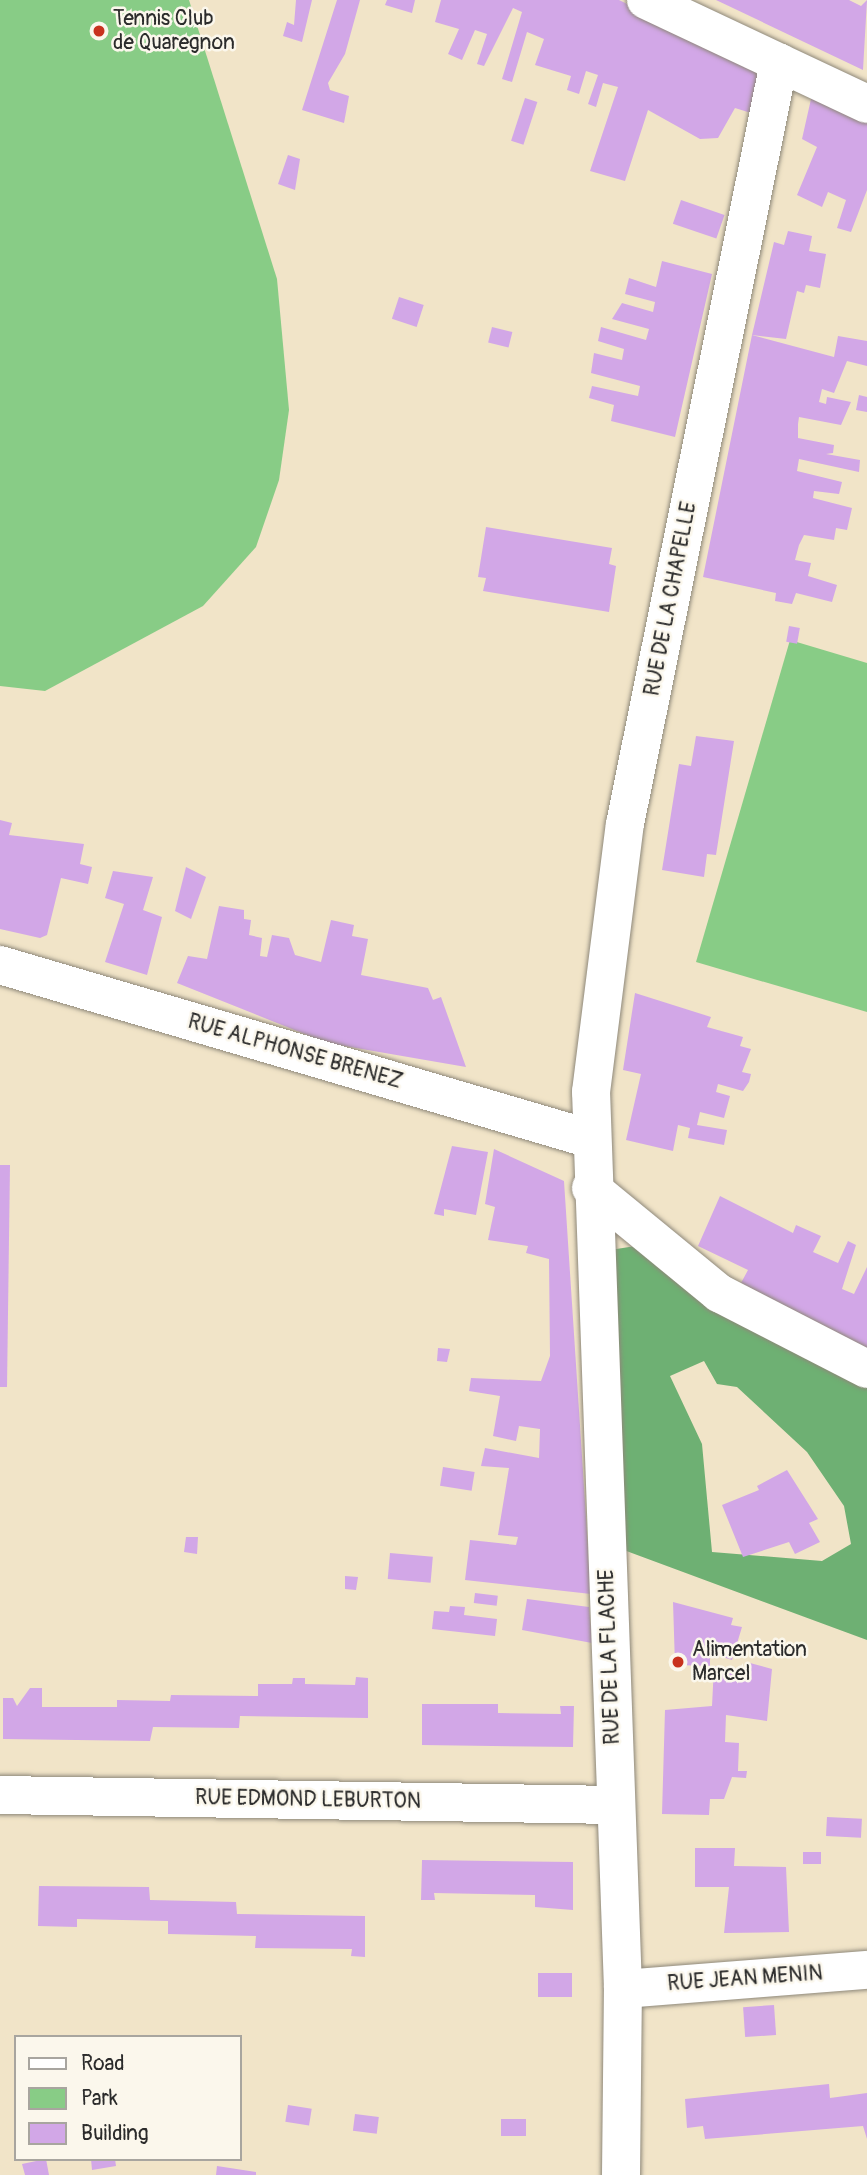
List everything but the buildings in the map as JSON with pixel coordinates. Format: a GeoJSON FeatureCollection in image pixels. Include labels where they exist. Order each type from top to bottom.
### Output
{"type":"FeatureCollection","features":[{"type":"Feature","properties":{"kind":"street"},"geometry":{"type":"LineString","coordinates":[[646,0],[867,104]]}},
{"type":"Feature","properties":{"kind":"street","name":"RUE DE LA CHAPELLE"},"geometry":{"type":"LineString","coordinates":[[591,1139],[607,944],[625,824],[779,62]]}},
{"type":"Feature","properties":{"kind":"street","name":"RUE ALPHONSE BRENEZ"},"geometry":{"type":"LineString","coordinates":[[0,965],[591,1139]]}},
{"type":"Feature","properties":{"kind":"street","name":"RUE DE LA FLACHE"},"geometry":{"type":"LineString","coordinates":[[591,1139],[623,1989],[621,2175]]}},
{"type":"Feature","properties":{"kind":"street"},"geometry":{"type":"LineString","coordinates":[[591,1188],[719,1293],[867,1369]]}},
{"type":"Feature","properties":{"kind":"street","name":"RUE EDMOND LEBURTON"},"geometry":{"type":"LineString","coordinates":[[0,1795],[616,1805]]}},
{"type":"Feature","properties":{"kind":"street","name":"RUE JEAN MENIN"},"geometry":{"type":"LineString","coordinates":[[623,1989],[867,1970]]}},
{"type":"Feature","properties":{"kind":"green space"},"geometry":{"type":"Polygon","coordinates":[[[0,0],[189,0],[277,279],[289,410],[279,480],[256,547],[203,606],[45,691],[0,686],[0,0]]]}},
{"type":"Feature","properties":{"kind":"green space"},"geometry":{"type":"Polygon","coordinates":[[[790,640],[867,663],[867,1012],[696,962],[790,640]]]}},
{"type":"Feature","properties":{"kind":"green space"},"geometry":{"type":"Polygon","coordinates":[[[642,1245],[867,1379],[867,1640],[621,1549],[610,1250],[642,1245]],[[704,1361],[670,1376],[702,1444],[712,1552],[822,1561],[851,1544],[844,1506],[807,1452],[737,1387],[717,1384],[704,1361]]]}},
{"type":"Feature","properties":{"kind":"place","name":"Tennis Club de Quaregnon"},"geometry":{"type":"Point","coordinates":[99,31]}},
{"type":"Feature","properties":{"kind":"place","name":"Alimentation Marcel"},"geometry":{"type":"Point","coordinates":[678,1662]}}]}
